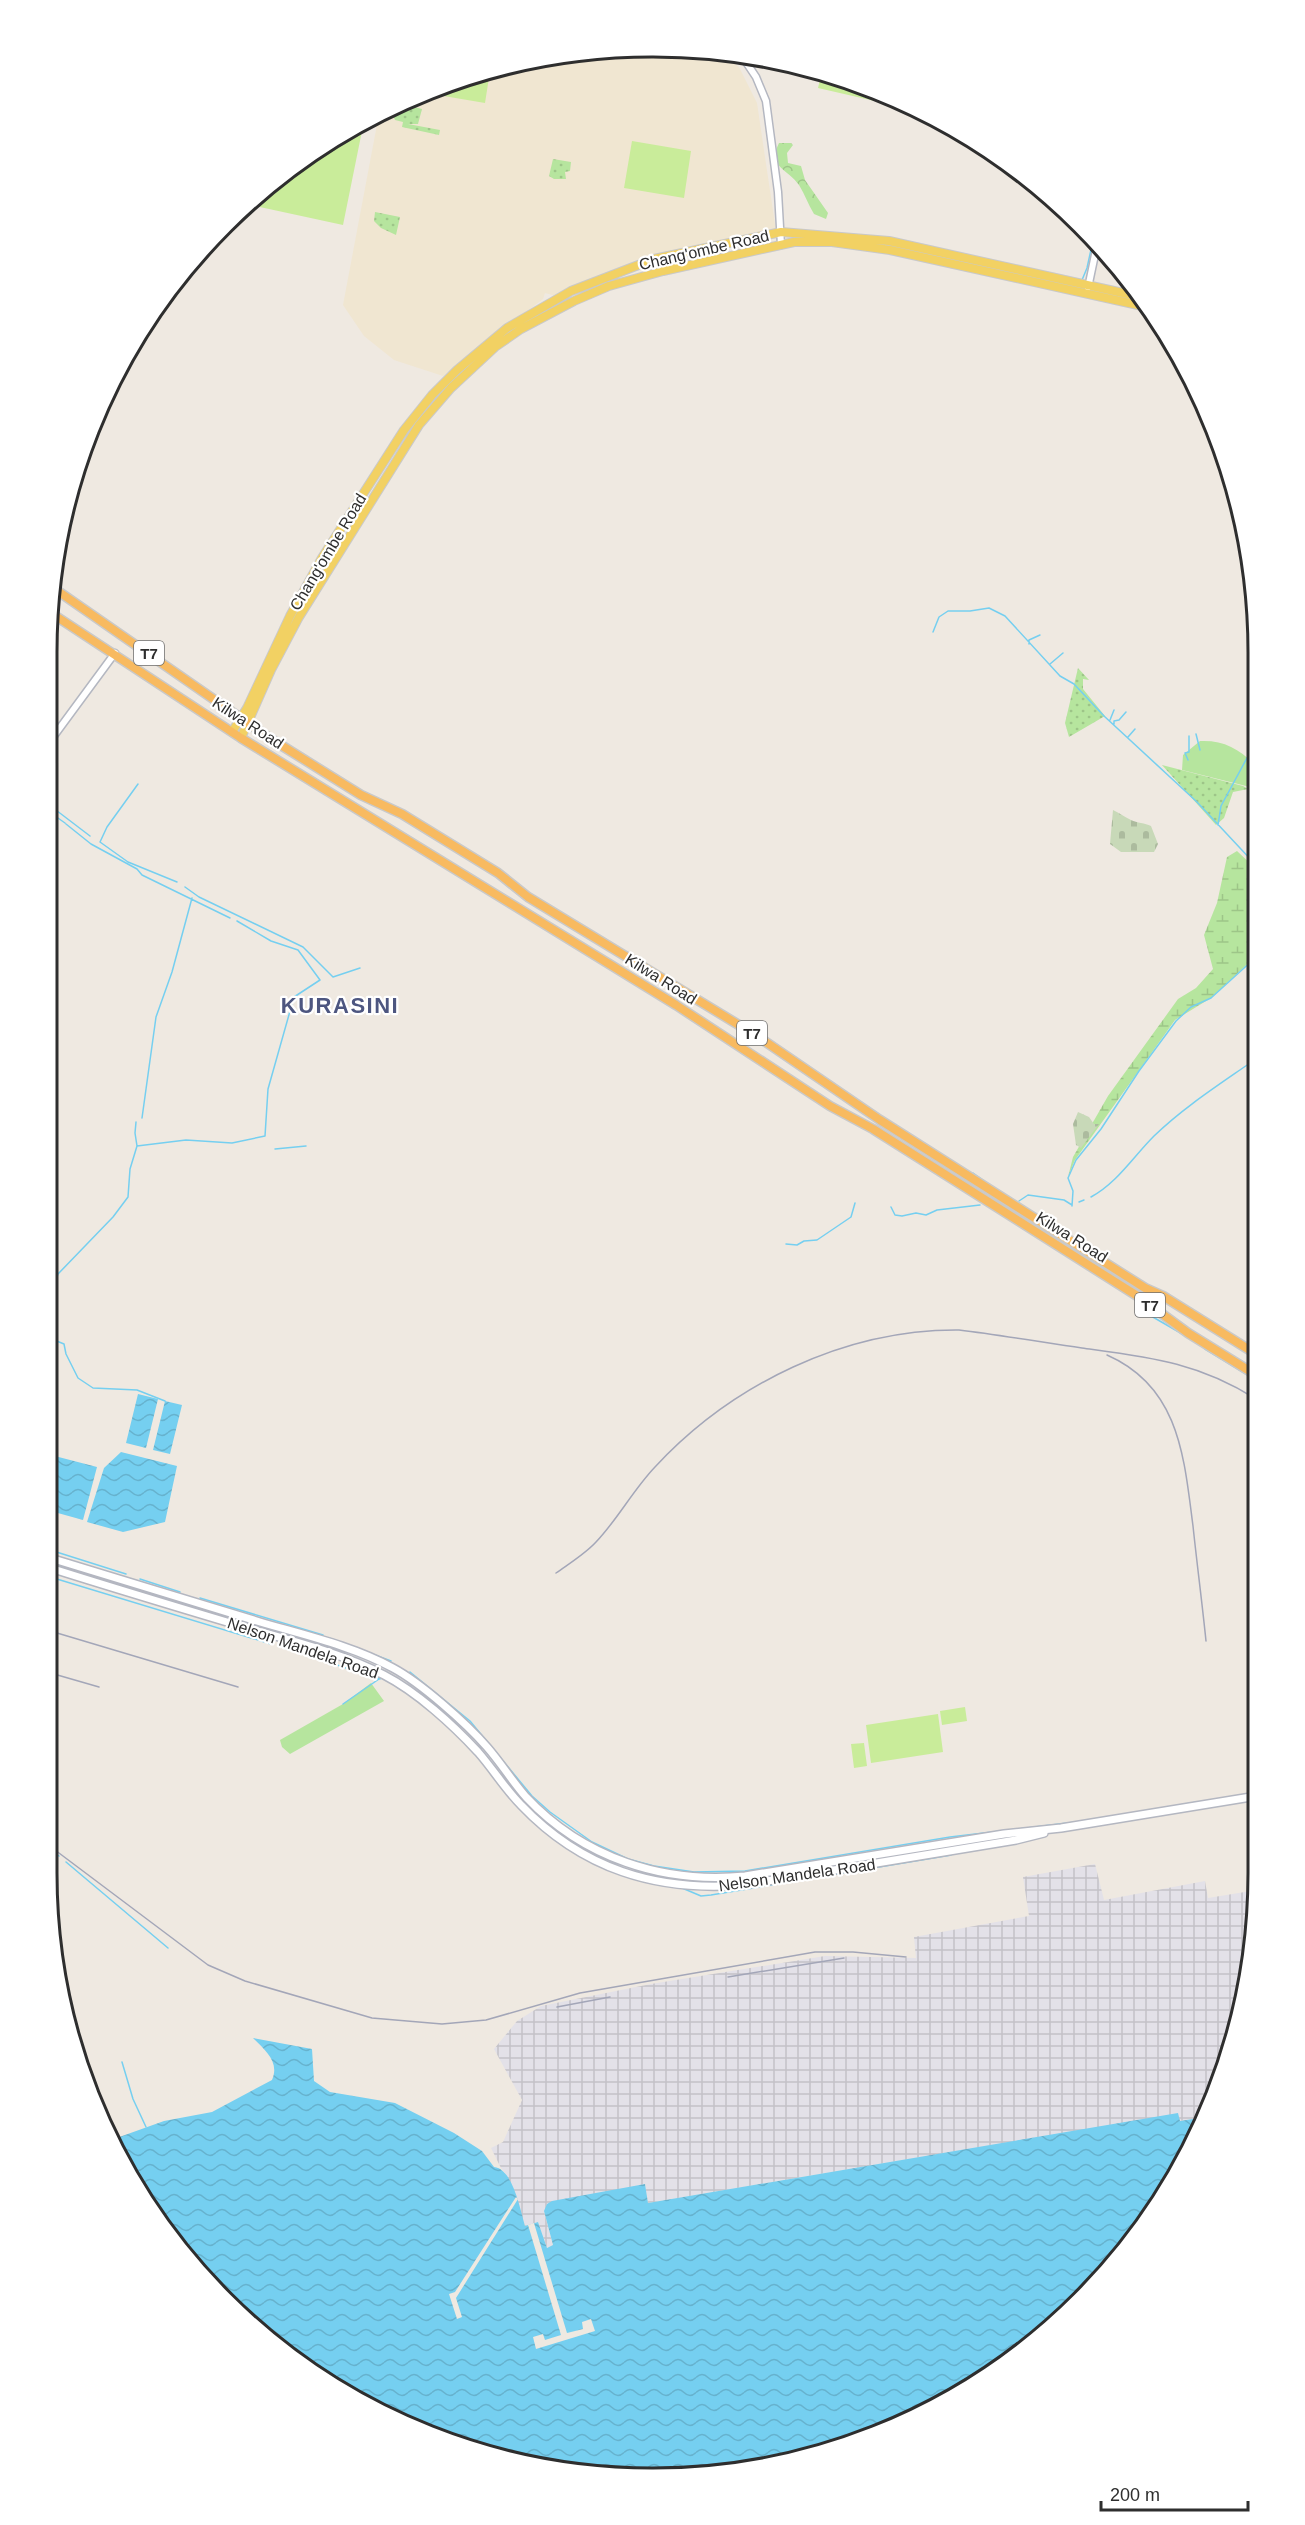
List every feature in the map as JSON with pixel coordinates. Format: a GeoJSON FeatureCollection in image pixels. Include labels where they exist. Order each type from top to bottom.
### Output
{"type":"FeatureCollection","features":[{"type":"Feature","properties":{"kind":"highway","name":"Kilwa Road"},"geometry":{"type":"LineString","coordinates":[[60,594],[231,713],[361,795],[402,814],[498,873],[528,897],[757,1036],[880,1120],[1145,1288],[1163,1296],[1248,1349]]}},
{"type":"Feature","properties":{"kind":"highway","name":"Kilwa Road"},"geometry":{"type":"LineString","coordinates":[[58,617],[241,738],[676,1005],[779,1075],[873,1129],[1139,1297],[1188,1333],[1248,1370]]}},
{"type":"Feature","properties":{"kind":"main road","name":"Chang'ombe Road"},"geometry":{"type":"LineString","coordinates":[[251,708],[290,616],[341,527],[404,430],[432,395],[457,370],[507,328],[571,291],[654,259],[781,232],[889,241],[1014,267],[1135,303]]}},
{"type":"Feature","properties":{"kind":"main road","name":"Chang'ombe Road"},"geometry":{"type":"LineString","coordinates":[[241,738],[244,721],[299,617],[412,435],[451,388],[495,347],[530,323],[609,286],[637,277],[794,242],[865,245],[1088,290],[1129,295]]}},
{"type":"Feature","properties":{"kind":"main road"},"geometry":{"type":"LineString","coordinates":[[231,713],[251,708],[258,730]]}},
{"type":"Feature","properties":{"kind":"main road","name":"Chang'ombe Road"},"geometry":{"type":"LineString","coordinates":[[232,732],[244,721]]}},
{"type":"Feature","properties":{"kind":"main road","name":"Nelson Mandela Road"},"geometry":{"type":"LineString","coordinates":[[57,1560],[308,1637],[393,1668],[465,1725],[486,1747],[526,1797],[571,1836],[595,1849],[642,1868],[683,1877],[711,1879],[744,1876],[1004,1834],[1061,1828],[1248,1798]]}},
{"type":"Feature","properties":{"kind":"main road","name":"Nelson Mandela Road"},"geometry":{"type":"LineString","coordinates":[[57,1570],[277,1637],[385,1675],[459,1732],[522,1806],[568,1846],[618,1871],[653,1881],[700,1887],[743,1885],[1016,1840],[1061,1828]]}},
{"type":"Feature","properties":{"kind":"street"},"geometry":{"type":"LineString","coordinates":[[748,65],[756,76],[766,101],[781,245]]}},
{"type":"Feature","properties":{"kind":"street"},"geometry":{"type":"LineString","coordinates":[[1088,290],[1095,255]]}},
{"type":"Feature","properties":{"kind":"street"},"geometry":{"type":"LineString","coordinates":[[57,732],[115,653]]}},
{"type":"Feature","properties":{"kind":"shaded area"},"geometry":{"type":"Polygon","coordinates":[[[652,57],[730,62],[739,67],[757,103],[776,231],[678,251],[614,270],[556,296],[545,293],[543,299],[443,376],[394,360],[364,336],[343,305],[377,125],[425,102],[461,89],[536,68],[614,58],[652,57]]]}},
{"type":"Feature","properties":{"kind":"shaded area"},"geometry":{"type":"Polygon","coordinates":[[[1095,1864],[1104,1900],[1205,1881],[1208,1898],[1247,1892],[1237,1989],[1216,2064],[1195,2119],[1179,2121],[1178,2114],[648,2203],[645,2184],[544,2211],[553,2246],[547,2248],[538,2222],[525,2226],[505,2173],[491,2148],[503,2142],[522,2100],[494,2049],[517,2021],[541,2006],[651,1984],[825,1956],[916,1958],[914,1937],[1029,1916],[1023,1877],[1095,1864]]]}},
{"type":"Feature","properties":{"kind":"green space"},"geometry":{"type":"Polygon","coordinates":[[[489,80],[485,103],[442,96],[489,80]]]}},
{"type":"Feature","properties":{"kind":"green space"},"geometry":{"type":"Polygon","coordinates":[[[820,81],[881,102],[818,88],[820,81]]]}},
{"type":"Feature","properties":{"kind":"green space"},"geometry":{"type":"Polygon","coordinates":[[[414,107],[422,109],[418,124],[408,124],[440,130],[439,135],[402,127],[403,122],[395,120],[393,116],[414,107]]]}},
{"type":"Feature","properties":{"kind":"green space"},"geometry":{"type":"Polygon","coordinates":[[[362,133],[343,225],[258,207],[322,157],[362,133]]]}},
{"type":"Feature","properties":{"kind":"green space"},"geometry":{"type":"Polygon","coordinates":[[[632,141],[691,151],[684,198],[624,188],[632,141]]]}},
{"type":"Feature","properties":{"kind":"green space"},"geometry":{"type":"Polygon","coordinates":[[[779,143],[793,145],[787,153],[788,163],[801,166],[805,180],[828,213],[826,219],[814,214],[799,185],[777,163],[776,151],[779,143]]]}},
{"type":"Feature","properties":{"kind":"green space"},"geometry":{"type":"Polygon","coordinates":[[[553,159],[571,162],[570,171],[565,172],[566,179],[554,179],[549,176],[553,159]]]}},
{"type":"Feature","properties":{"kind":"green space"},"geometry":{"type":"Polygon","coordinates":[[[375,212],[400,217],[396,235],[381,228],[374,221],[375,212]]]}},
{"type":"Feature","properties":{"kind":"green space"},"geometry":{"type":"Polygon","coordinates":[[[1078,668],[1089,680],[1083,679],[1083,689],[1105,716],[1069,737],[1065,723],[1078,668]]]}},
{"type":"Feature","properties":{"kind":"green space"},"geometry":{"type":"Polygon","coordinates":[[[1200,741],[1216,742],[1236,749],[1248,758],[1248,786],[1182,770],[1183,755],[1200,741]]]}},
{"type":"Feature","properties":{"kind":"green space"},"geometry":{"type":"Polygon","coordinates":[[[1162,765],[1248,789],[1233,792],[1224,818],[1216,825],[1162,765]]]}},
{"type":"Feature","properties":{"kind":"green space"},"geometry":{"type":"Polygon","coordinates":[[[1113,810],[1133,821],[1151,826],[1158,844],[1154,852],[1121,852],[1110,844],[1113,810]]]}},
{"type":"Feature","properties":{"kind":"green space"},"geometry":{"type":"Polygon","coordinates":[[[1237,851],[1248,861],[1248,964],[1211,998],[1175,1020],[1075,1160],[1068,1177],[1073,1157],[1108,1096],[1178,999],[1196,988],[1213,969],[1204,935],[1217,903],[1227,857],[1237,851]]]}},
{"type":"Feature","properties":{"kind":"green space"},"geometry":{"type":"Polygon","coordinates":[[[1078,1112],[1089,1117],[1094,1124],[1099,1124],[1081,1148],[1076,1145],[1073,1124],[1078,1112]]]}},
{"type":"Feature","properties":{"kind":"green space"},"geometry":{"type":"Polygon","coordinates":[[[371,1683],[384,1701],[290,1754],[282,1747],[280,1740],[343,1704],[371,1683]]]}},
{"type":"Feature","properties":{"kind":"green space"},"geometry":{"type":"Polygon","coordinates":[[[965,1707],[967,1721],[942,1725],[940,1711],[965,1707]]]}},
{"type":"Feature","properties":{"kind":"green space"},"geometry":{"type":"Polygon","coordinates":[[[938,1714],[943,1752],[871,1763],[866,1725],[938,1714]]]}},
{"type":"Feature","properties":{"kind":"green space"},"geometry":{"type":"Polygon","coordinates":[[[864,1743],[867,1766],[854,1768],[851,1744],[864,1743]]]}},
{"type":"Feature","properties":{"kind":"water"},"geometry":{"type":"Polygon","coordinates":[[[138,1394],[158,1399],[146,1448],[126,1443],[138,1394]]]}},
{"type":"Feature","properties":{"kind":"water"},"geometry":{"type":"Polygon","coordinates":[[[165,1401],[182,1405],[170,1454],[153,1450],[165,1401]]]}},
{"type":"Feature","properties":{"kind":"water"},"geometry":{"type":"Polygon","coordinates":[[[121,1452],[177,1466],[165,1522],[123,1532],[87,1522],[104,1468],[121,1452]]]}},
{"type":"Feature","properties":{"kind":"water"},"geometry":{"type":"Polygon","coordinates":[[[57,1457],[97,1467],[83,1520],[57,1513],[57,1457]]]}},
{"type":"Feature","properties":{"kind":"water"},"geometry":{"type":"Polygon","coordinates":[[[253,2038],[312,2049],[314,2081],[330,2092],[395,2103],[454,2133],[482,2151],[494,2167],[501,2169],[511,2182],[525,2226],[538,2222],[547,2248],[553,2245],[544,2211],[547,2204],[552,2201],[645,2184],[648,2203],[1178,2113],[1180,2121],[1195,2119],[1148,2203],[1125,2235],[1074,2294],[1015,2345],[950,2388],[880,2423],[807,2448],[769,2457],[691,2467],[614,2467],[536,2457],[498,2448],[425,2423],[389,2407],[322,2368],[290,2345],[231,2294],[205,2265],[157,2203],[119,2137],[164,2121],[212,2112],[272,2080],[273,2062],[253,2038]]]}},
{"type":"Feature","properties":{"kind":"pier"},"geometry":{"type":"Polygon","coordinates":[[[516,2197],[518,2199],[456,2298],[462,2317],[457,2319],[449,2294],[455,2292],[516,2197]]]}},
{"type":"Feature","properties":{"kind":"pier"},"geometry":{"type":"Polygon","coordinates":[[[534,2223],[567,2333],[583,2329],[582,2322],[591,2319],[595,2331],[536,2349],[533,2337],[543,2334],[545,2340],[561,2335],[528,2225],[534,2223]]]}},
{"type":"Feature","properties":{"kind":"waterway"},"geometry":{"type":"LineString","coordinates":[[1082,280],[1091,250]]}},
{"type":"Feature","properties":{"kind":"waterway"},"geometry":{"type":"LineString","coordinates":[[933,632],[939,617],[948,611],[989,608],[1005,616],[1060,676],[1074,684],[1104,716],[1197,802],[1248,857]]}},
{"type":"Feature","properties":{"kind":"waterway"},"geometry":{"type":"LineString","coordinates":[[1029,644],[1029,640],[1040,635]]}},
{"type":"Feature","properties":{"kind":"waterway"},"geometry":{"type":"LineString","coordinates":[[1050,664],[1063,653]]}},
{"type":"Feature","properties":{"kind":"waterway"},"geometry":{"type":"LineString","coordinates":[[1110,720],[1114,710]]}},
{"type":"Feature","properties":{"kind":"waterway"},"geometry":{"type":"LineString","coordinates":[[1114,724],[1114,721],[1119,720],[1126,712]]}},
{"type":"Feature","properties":{"kind":"waterway"},"geometry":{"type":"LineString","coordinates":[[1128,737],[1135,729]]}},
{"type":"Feature","properties":{"kind":"waterway"},"geometry":{"type":"LineString","coordinates":[[1196,734],[1200,750]]}},
{"type":"Feature","properties":{"kind":"waterway"},"geometry":{"type":"LineString","coordinates":[[1188,760],[1185,753],[1189,752],[1189,736]]}},
{"type":"Feature","properties":{"kind":"waterway"},"geometry":{"type":"LineString","coordinates":[[1218,825],[1221,806],[1248,756]]}},
{"type":"Feature","properties":{"kind":"waterway"},"geometry":{"type":"LineString","coordinates":[[138,784],[107,827],[100,842],[128,862],[177,882]]}},
{"type":"Feature","properties":{"kind":"waterway"},"geometry":{"type":"LineString","coordinates":[[57,811],[90,836]]}},
{"type":"Feature","properties":{"kind":"waterway"},"geometry":{"type":"LineString","coordinates":[[57,817],[65,823]]}},
{"type":"Feature","properties":{"kind":"waterway"},"geometry":{"type":"LineString","coordinates":[[66,824],[91,844],[137,869],[142,875],[230,918]]}},
{"type":"Feature","properties":{"kind":"waterway"},"geometry":{"type":"LineString","coordinates":[[185,887],[199,897],[303,947],[333,977],[360,968]]}},
{"type":"Feature","properties":{"kind":"waterway"},"geometry":{"type":"LineString","coordinates":[[142,1118],[156,1017],[172,972],[192,898]]}},
{"type":"Feature","properties":{"kind":"waterway"},"geometry":{"type":"LineString","coordinates":[[137,1146],[186,1140],[232,1143],[265,1136],[268,1089],[294,997],[320,980],[298,950],[271,941],[237,921]]}},
{"type":"Feature","properties":{"kind":"waterway"},"geometry":{"type":"LineString","coordinates":[[1072,1206],[1073,1191],[1068,1178],[1076,1160],[1101,1129],[1139,1071],[1176,1021],[1191,1007],[1211,998],[1248,964]]}},
{"type":"Feature","properties":{"kind":"waterway"},"geometry":{"type":"LineString","coordinates":[[1091,1197],[1109,1185],[1154,1136],[1177,1116],[1248,1064]]}},
{"type":"Feature","properties":{"kind":"waterway"},"geometry":{"type":"LineString","coordinates":[[57,1277],[113,1217],[128,1197],[130,1169],[137,1146],[136,1122]]}},
{"type":"Feature","properties":{"kind":"waterway"},"geometry":{"type":"LineString","coordinates":[[275,1149],[306,1146]]}},
{"type":"Feature","properties":{"kind":"waterway"},"geometry":{"type":"LineString","coordinates":[[973,1173],[994,1188]]}},
{"type":"Feature","properties":{"kind":"waterway"},"geometry":{"type":"LineString","coordinates":[[1019,1201],[1028,1195],[1064,1200],[1072,1205]]}},
{"type":"Feature","properties":{"kind":"waterway"},"geometry":{"type":"LineString","coordinates":[[1079,1202],[1084,1200]]}},
{"type":"Feature","properties":{"kind":"waterway"},"geometry":{"type":"LineString","coordinates":[[786,1244],[797,1245],[804,1241],[817,1240],[851,1217],[855,1203]]}},
{"type":"Feature","properties":{"kind":"waterway"},"geometry":{"type":"LineString","coordinates":[[891,1207],[895,1215],[902,1216],[916,1213],[926,1215],[937,1210],[980,1205]]}},
{"type":"Feature","properties":{"kind":"waterway"},"geometry":{"type":"LineString","coordinates":[[1139,1309],[1184,1335]]}},
{"type":"Feature","properties":{"kind":"waterway"},"geometry":{"type":"LineString","coordinates":[[57,1341],[64,1344],[66,1354],[78,1378],[93,1388],[137,1390],[165,1401]]}},
{"type":"Feature","properties":{"kind":"waterway"},"geometry":{"type":"LineString","coordinates":[[1205,1349],[1248,1375]]}},
{"type":"Feature","properties":{"kind":"waterway"},"geometry":{"type":"LineString","coordinates":[[57,1552],[126,1574]]}},
{"type":"Feature","properties":{"kind":"waterway"},"geometry":{"type":"LineString","coordinates":[[57,1579],[271,1644]]}},
{"type":"Feature","properties":{"kind":"waterway"},"geometry":{"type":"LineString","coordinates":[[140,1579],[180,1592]]}},
{"type":"Feature","properties":{"kind":"waterway"},"geometry":{"type":"LineString","coordinates":[[200,1598],[323,1635]]}},
{"type":"Feature","properties":{"kind":"waterway"},"geometry":{"type":"LineString","coordinates":[[329,1638],[391,1661]]}},
{"type":"Feature","properties":{"kind":"waterway"},"geometry":{"type":"LineString","coordinates":[[285,1648],[380,1679]]}},
{"type":"Feature","properties":{"kind":"waterway"},"geometry":{"type":"LineString","coordinates":[[410,1672],[470,1721],[532,1796],[550,1812],[592,1842],[628,1859],[654,1866],[694,1872],[745,1871],[950,1837],[1076,1822]]}},
{"type":"Feature","properties":{"kind":"waterway"},"geometry":{"type":"LineString","coordinates":[[343,1704],[379,1679]]}},
{"type":"Feature","properties":{"kind":"waterway"},"geometry":{"type":"LineString","coordinates":[[397,1687],[402,1690]]}},
{"type":"Feature","properties":{"kind":"waterway"},"geometry":{"type":"LineString","coordinates":[[1225,1798],[1244,1795]]}},
{"type":"Feature","properties":{"kind":"waterway"},"geometry":{"type":"LineString","coordinates":[[1145,1811],[1197,1802]]}},
{"type":"Feature","properties":{"kind":"waterway"},"geometry":{"type":"LineString","coordinates":[[527,1815],[535,1822]]}},
{"type":"Feature","properties":{"kind":"waterway"},"geometry":{"type":"LineString","coordinates":[[682,1888],[701,1896],[711,1895],[951,1855]]}},
{"type":"Feature","properties":{"kind":"waterway"},"geometry":{"type":"LineString","coordinates":[[66,1862],[168,1948]]}},
{"type":"Feature","properties":{"kind":"waterway"},"geometry":{"type":"LineString","coordinates":[[626,1876],[641,1881]]}},
{"type":"Feature","properties":{"kind":"waterway"},"geometry":{"type":"LineString","coordinates":[[122,2062],[133,2099],[146,2127]]}},
{"type":"Feature","properties":{"kind":"railway"},"geometry":{"type":"LineString","coordinates":[[556,1573],[592,1546],[655,1467],[685,1437],[719,1410],[793,1367],[833,1351],[874,1339],[916,1332],[959,1330],[1151,1358],[1193,1369],[1248,1394]]}},
{"type":"Feature","properties":{"kind":"railway"},"geometry":{"type":"LineString","coordinates":[[1107,1355],[1131,1369],[1150,1386],[1164,1405],[1174,1427],[1186,1475],[1206,1641]]}},
{"type":"Feature","properties":{"kind":"railway"},"geometry":{"type":"LineString","coordinates":[[57,1633],[238,1687]]}},
{"type":"Feature","properties":{"kind":"railway"},"geometry":{"type":"LineString","coordinates":[[57,1675],[99,1687]]}},
{"type":"Feature","properties":{"kind":"railway"},"geometry":{"type":"LineString","coordinates":[[57,1852],[208,1965],[245,1981],[372,2018],[442,2024],[486,2020],[580,1993],[815,1952],[853,1952],[906,1957]]}},
{"type":"Feature","properties":{"kind":"railway"},"geometry":{"type":"LineString","coordinates":[[728,1977],[844,1958]]}},
{"type":"Feature","properties":{"kind":"railway"},"geometry":{"type":"LineString","coordinates":[[557,2007],[610,1997]]}},
{"type":"Feature","properties":{"kind":"district","name":"KURASINI"},"geometry":{"type":"Point","coordinates":[340,1005]}}]}
